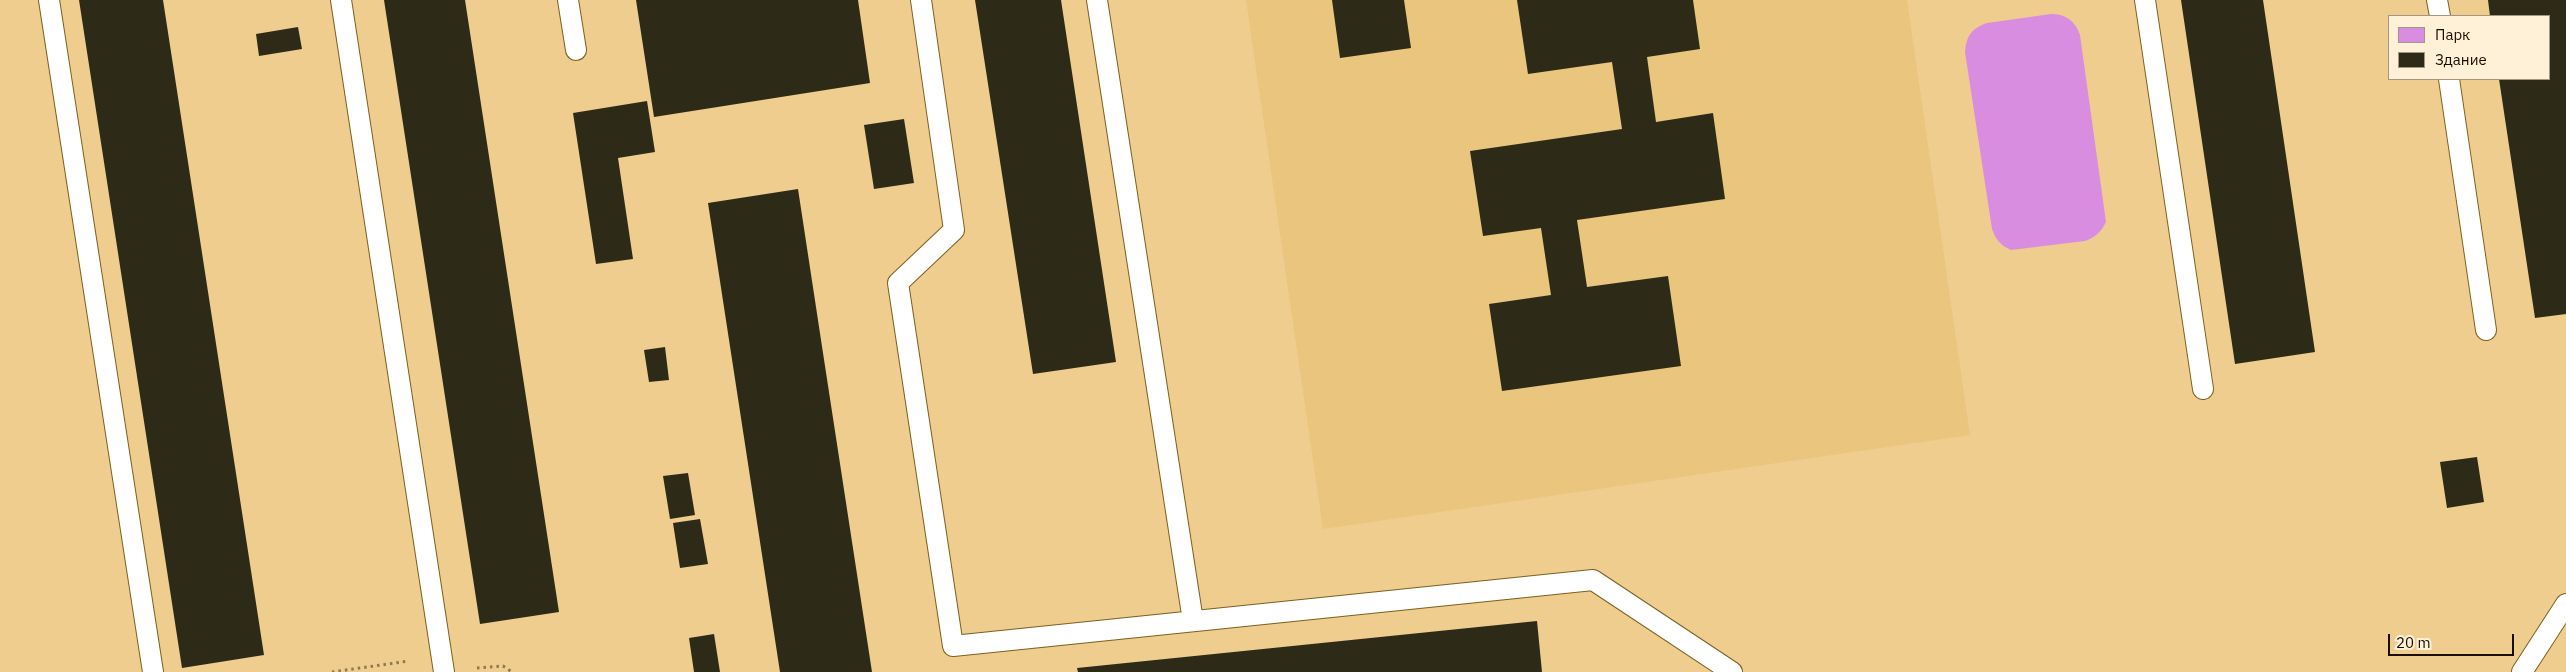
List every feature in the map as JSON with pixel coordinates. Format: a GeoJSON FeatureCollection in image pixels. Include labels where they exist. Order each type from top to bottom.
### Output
{"type":"FeatureCollection","features":[{"type":"Feature","properties":{"kind":"lane"},"geometry":{"type":"LineString","coordinates":[[49,0],[153,672]]}},
{"type":"Feature","properties":{"kind":"lane"},"geometry":{"type":"LineString","coordinates":[[341,0],[443,664]]}},
{"type":"Feature","properties":{"kind":"lane"},"geometry":{"type":"LineString","coordinates":[[568,0],[576,50]]}},
{"type":"Feature","properties":{"kind":"lane"},"geometry":{"type":"LineString","coordinates":[[921,0],[954,230],[898,283],[953,646],[1593,580],[1732,672]]}},
{"type":"Feature","properties":{"kind":"lane"},"geometry":{"type":"LineString","coordinates":[[1097,0],[1193,621]]}},
{"type":"Feature","properties":{"kind":"lane"},"geometry":{"type":"LineString","coordinates":[[2145,0],[2203,389]]}},
{"type":"Feature","properties":{"kind":"lane"},"geometry":{"type":"LineString","coordinates":[[2438,0],[2440,15]]}},
{"type":"Feature","properties":{"kind":"lane"},"geometry":{"type":"LineString","coordinates":[[2449,80],[2486,330]]}},
{"type":"Feature","properties":{"kind":"lane"},"geometry":{"type":"LineString","coordinates":[[2522,672],[2566,604]]}},
{"type":"Feature","properties":{"kind":"path"},"geometry":{"type":"LineString","coordinates":[[332,672],[443,664]]}},
{"type":"Feature","properties":{"kind":"shaded area"},"geometry":{"type":"Polygon","coordinates":[[[1246,0],[1907,0],[1970,435],[1323,529],[1246,0]]]}},
{"type":"Feature","properties":{"kind":"green space"},"geometry":{"type":"Polygon","coordinates":[[[2051,14],[2061,15],[2069,19],[2073,22],[2080,35],[2106,222],[2098,234],[2085,241],[2011,250],[1999,242],[1992,229],[1965,52],[1966,46],[1971,33],[1977,27],[1987,23],[2051,14]]]}},
{"type":"Feature","properties":{"kind":"building"},"geometry":{"type":"Polygon","coordinates":[[[79,0],[163,0],[264,655],[182,668],[79,0]]]}},
{"type":"Feature","properties":{"kind":"building"},"geometry":{"type":"Polygon","coordinates":[[[384,0],[465,0],[559,612],[480,624],[384,0]]]}},
{"type":"Feature","properties":{"kind":"building"},"geometry":{"type":"Polygon","coordinates":[[[636,0],[858,0],[870,83],[654,117],[636,0]]]}},
{"type":"Feature","properties":{"kind":"building"},"geometry":{"type":"Polygon","coordinates":[[[975,0],[1061,0],[1116,362],[1033,374],[975,0]]]}},
{"type":"Feature","properties":{"kind":"building"},"geometry":{"type":"Polygon","coordinates":[[[1332,0],[1404,0],[1411,48],[1340,58],[1332,0]]]}},
{"type":"Feature","properties":{"kind":"building"},"geometry":{"type":"Polygon","coordinates":[[[1517,0],[1693,0],[1700,49],[1647,57],[1656,122],[1713,113],[1725,199],[1577,220],[1587,287],[1668,276],[1681,366],[1502,391],[1489,304],[1551,295],[1541,228],[1483,236],[1470,151],[1622,129],[1612,62],[1528,74],[1517,0]]]}},
{"type":"Feature","properties":{"kind":"building"},"geometry":{"type":"Polygon","coordinates":[[[2181,0],[2263,0],[2315,352],[2235,364],[2181,0]]]}},
{"type":"Feature","properties":{"kind":"building"},"geometry":{"type":"Polygon","coordinates":[[[2488,0],[2566,0],[2566,314],[2535,318],[2499,80],[2551,80],[2551,15],[2490,15],[2488,0]]]}},
{"type":"Feature","properties":{"kind":"building"},"geometry":{"type":"Polygon","coordinates":[[[298,27],[302,49],[259,56],[256,34],[298,27]]]}},
{"type":"Feature","properties":{"kind":"building"},"geometry":{"type":"Polygon","coordinates":[[[647,101],[655,152],[618,158],[633,259],[596,264],[573,113],[647,101]]]}},
{"type":"Feature","properties":{"kind":"building"},"geometry":{"type":"Polygon","coordinates":[[[904,119],[914,183],[874,189],[864,125],[904,119]]]}},
{"type":"Feature","properties":{"kind":"building"},"geometry":{"type":"Polygon","coordinates":[[[798,189],[872,672],[780,672],[708,203],[798,189]]]}},
{"type":"Feature","properties":{"kind":"building"},"geometry":{"type":"Polygon","coordinates":[[[665,347],[669,380],[649,382],[644,350],[665,347]]]}},
{"type":"Feature","properties":{"kind":"building"},"geometry":{"type":"Polygon","coordinates":[[[2477,457],[2484,502],[2447,508],[2440,462],[2477,457]]]}},
{"type":"Feature","properties":{"kind":"building"},"geometry":{"type":"Polygon","coordinates":[[[688,473],[695,515],[670,519],[663,476],[688,473]]]}},
{"type":"Feature","properties":{"kind":"building"},"geometry":{"type":"Polygon","coordinates":[[[700,519],[708,564],[680,568],[673,523],[700,519]]]}},
{"type":"Feature","properties":{"kind":"building"},"geometry":{"type":"Polygon","coordinates":[[[1537,621],[1542,672],[1078,672],[1077,668],[1537,621]]]}},
{"type":"Feature","properties":{"kind":"building"},"geometry":{"type":"Polygon","coordinates":[[[714,634],[720,672],[694,672],[689,638],[714,634]]]}}]}
